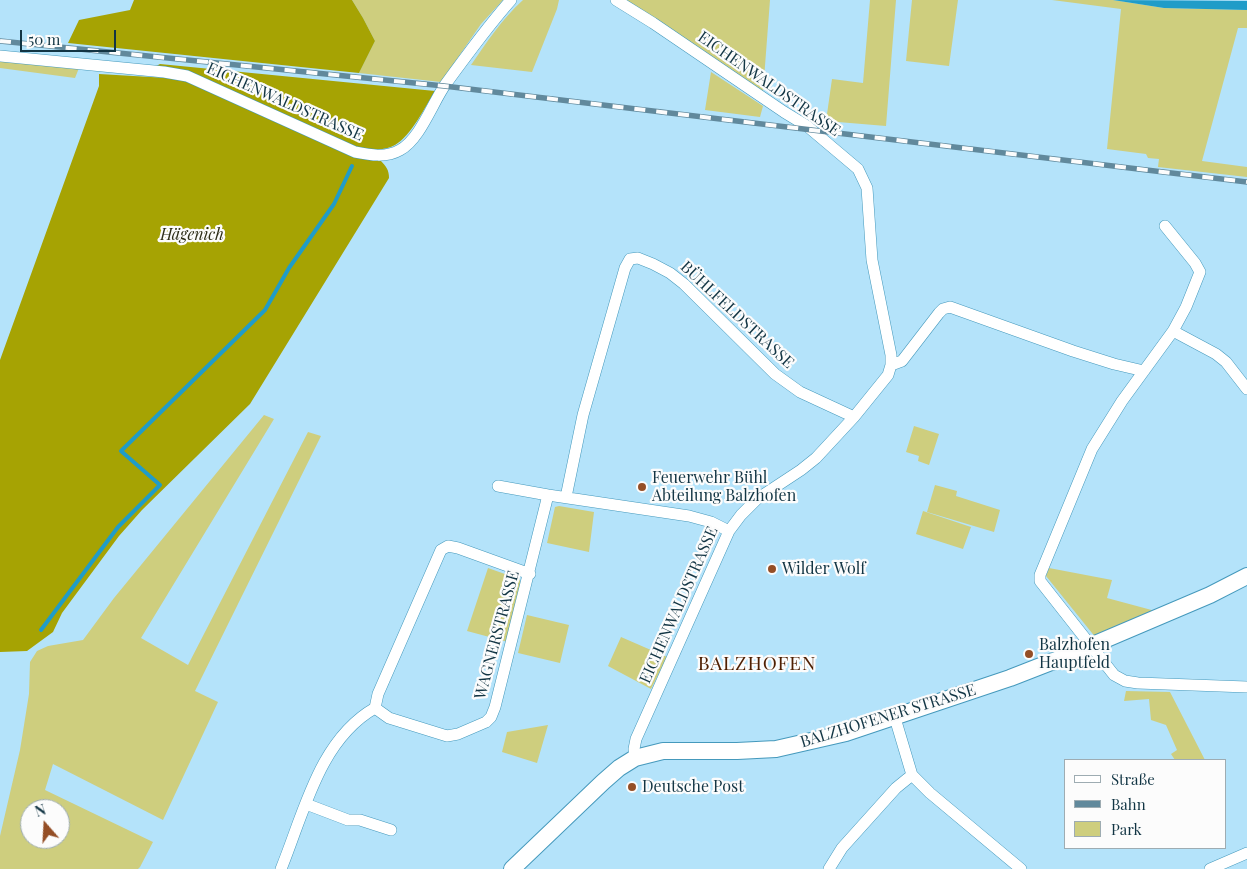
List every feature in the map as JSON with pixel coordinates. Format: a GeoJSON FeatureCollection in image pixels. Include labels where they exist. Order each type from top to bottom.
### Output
{"type":"FeatureCollection","features":[{"type":"Feature","properties":{"kind":"street","name":"EICHENWALDSTRASSE"},"geometry":{"type":"LineString","coordinates":[[0,56],[164,72],[187,76],[355,152],[384,156],[401,150],[411,141],[444,86],[495,18],[511,0]]}},
{"type":"Feature","properties":{"kind":"street","name":"EICHENWALDSTRASSE"},"geometry":{"type":"LineString","coordinates":[[616,0],[807,126],[862,174],[869,195],[872,260],[891,365],[888,375],[854,417],[816,458],[757,499],[729,530],[636,739],[635,758]]}},
{"type":"Feature","properties":{"kind":"street"},"geometry":{"type":"LineString","coordinates":[[1165,226],[1200,272],[1186,307],[1173,331],[1122,401],[1092,449],[1040,575],[1043,586],[1107,668],[1114,675],[1125,681],[1150,684],[1247,687]]}},
{"type":"Feature","properties":{"kind":"street","name":"BÜHLFELDSTRASSE"},"geometry":{"type":"LineString","coordinates":[[566,497],[583,415],[624,268],[630,259],[634,258],[653,264],[678,279],[763,364],[789,385],[854,417]]}},
{"type":"Feature","properties":{"kind":"street"},"geometry":{"type":"LineString","coordinates":[[891,365],[902,361],[939,313],[943,309],[950,307],[1073,351],[1144,371]]}},
{"type":"Feature","properties":{"kind":"street"},"geometry":{"type":"LineString","coordinates":[[1173,331],[1216,354],[1226,362],[1247,389]]}},
{"type":"Feature","properties":{"kind":"street"},"geometry":{"type":"LineString","coordinates":[[498,486],[695,517],[729,530]]}},
{"type":"Feature","properties":{"kind":"street","name":"WAGNERSTRASSE"},"geometry":{"type":"LineString","coordinates":[[375,708],[389,718],[447,736],[458,734],[486,722],[491,717],[530,574],[548,495]]}},
{"type":"Feature","properties":{"kind":"street"},"geometry":{"type":"LineString","coordinates":[[281,869],[306,804],[335,746],[354,722],[375,708],[378,694],[441,550],[448,546],[458,548],[530,574]]}},
{"type":"Feature","properties":{"kind":"street","name":"BALZHOFENER STRASSE"},"geometry":{"type":"LineString","coordinates":[[512,869],[608,777],[635,758],[663,751],[737,752],[776,749],[824,739],[895,718],[1010,678],[1091,646],[1247,576]]}},
{"type":"Feature","properties":{"kind":"street"},"geometry":{"type":"LineString","coordinates":[[895,718],[912,775],[930,793],[1021,869]]}},
{"type":"Feature","properties":{"kind":"street"},"geometry":{"type":"LineString","coordinates":[[829,869],[842,848],[896,788],[912,775]]}},
{"type":"Feature","properties":{"kind":"street"},"geometry":{"type":"LineString","coordinates":[[306,804],[348,820],[360,820],[390,830]]}},
{"type":"Feature","properties":{"kind":"street"},"geometry":{"type":"LineString","coordinates":[[1216,868],[1247,853]]}},
{"type":"Feature","properties":{"kind":"green space"},"geometry":{"type":"Polygon","coordinates":[[[134,0],[352,0],[375,41],[359,73],[68,43],[79,20],[130,10],[134,0]]]}},
{"type":"Feature","properties":{"kind":"green space"},"geometry":{"type":"Polygon","coordinates":[[[352,0],[503,0],[481,24],[441,82],[359,73],[375,41],[352,0]]]}},
{"type":"Feature","properties":{"kind":"green space"},"geometry":{"type":"Polygon","coordinates":[[[523,0],[559,0],[532,72],[471,65],[489,39],[523,0]]]}},
{"type":"Feature","properties":{"kind":"green space"},"geometry":{"type":"Polygon","coordinates":[[[626,0],[770,0],[763,92],[626,0]]]}},
{"type":"Feature","properties":{"kind":"green space"},"geometry":{"type":"Polygon","coordinates":[[[870,0],[896,0],[886,126],[826,121],[832,79],[863,83],[870,0]]]}},
{"type":"Feature","properties":{"kind":"green space"},"geometry":{"type":"Polygon","coordinates":[[[912,0],[958,0],[949,66],[906,61],[912,0]]]}},
{"type":"Feature","properties":{"kind":"green space"},"geometry":{"type":"Polygon","coordinates":[[[1052,0],[1113,0],[1164,8],[1247,10],[1247,28],[1238,28],[1202,161],[1247,167],[1247,177],[1158,167],[1159,159],[1148,158],[1146,154],[1107,149],[1121,9],[1052,0]]]}},
{"type":"Feature","properties":{"kind":"green space"},"geometry":{"type":"Polygon","coordinates":[[[0,61],[79,68],[75,78],[0,68],[0,61]]]}},
{"type":"Feature","properties":{"kind":"green space"},"geometry":{"type":"Polygon","coordinates":[[[160,64],[435,91],[417,121],[401,141],[387,148],[364,150],[154,67],[160,64]]]}},
{"type":"Feature","properties":{"kind":"green space"},"geometry":{"type":"Polygon","coordinates":[[[711,72],[763,106],[760,117],[705,110],[711,72]]]}},
{"type":"Feature","properties":{"kind":"green space","name":"Hägenich"},"geometry":{"type":"Polygon","coordinates":[[[99,74],[185,79],[380,160],[387,168],[389,178],[250,404],[142,510],[119,536],[62,613],[53,632],[27,651],[0,652],[0,360],[99,86],[99,74]]]}},
{"type":"Feature","properties":{"kind":"green space"},"geometry":{"type":"Polygon","coordinates":[[[264,415],[274,419],[141,638],[188,665],[308,432],[321,436],[195,691],[218,702],[163,820],[53,764],[45,790],[64,799],[20,799],[20,849],[70,849],[70,802],[153,842],[140,867],[138,869],[0,869],[0,836],[20,750],[29,694],[30,662],[37,651],[48,646],[83,640],[114,598],[264,415]]]}},
{"type":"Feature","properties":{"kind":"green space"},"geometry":{"type":"Polygon","coordinates":[[[914,426],[939,434],[929,465],[918,461],[919,456],[906,452],[914,426]]]}},
{"type":"Feature","properties":{"kind":"green space"},"geometry":{"type":"Polygon","coordinates":[[[935,485],[957,491],[956,496],[1000,510],[994,532],[927,512],[935,485]]]}},
{"type":"Feature","properties":{"kind":"green space"},"geometry":{"type":"Polygon","coordinates":[[[559,506],[594,512],[589,552],[547,543],[555,507],[559,506]]]}},
{"type":"Feature","properties":{"kind":"green space"},"geometry":{"type":"Polygon","coordinates":[[[923,511],[971,527],[963,549],[916,534],[923,511]]]}},
{"type":"Feature","properties":{"kind":"green space"},"geometry":{"type":"Polygon","coordinates":[[[488,568],[519,579],[523,586],[508,642],[467,631],[488,568]]]}},
{"type":"Feature","properties":{"kind":"green space"},"geometry":{"type":"Polygon","coordinates":[[[1049,568],[1112,580],[1107,598],[1159,612],[1096,638],[1046,576],[1049,568]]]}},
{"type":"Feature","properties":{"kind":"green space"},"geometry":{"type":"Polygon","coordinates":[[[527,615],[569,625],[560,663],[518,653],[527,615]]]}},
{"type":"Feature","properties":{"kind":"green space"},"geometry":{"type":"Polygon","coordinates":[[[621,637],[667,657],[651,689],[608,666],[621,637]]]}},
{"type":"Feature","properties":{"kind":"green space"},"geometry":{"type":"Polygon","coordinates":[[[1126,691],[1170,692],[1204,759],[1174,759],[1171,754],[1177,750],[1166,725],[1151,720],[1149,699],[1124,701],[1126,691]]]}},
{"type":"Feature","properties":{"kind":"green space"},"geometry":{"type":"Polygon","coordinates":[[[548,725],[537,763],[502,752],[507,732],[548,725]]]}},
{"type":"Feature","properties":{"kind":"water"},"geometry":{"type":"Polygon","coordinates":[[[1113,0],[1247,1],[1247,10],[1164,8],[1113,0]]]}},
{"type":"Feature","properties":{"kind":"waterway"},"geometry":{"type":"LineString","coordinates":[[41,630],[118,527],[160,485],[121,451],[265,310],[289,268],[334,204],[352,166]]}},
{"type":"Feature","properties":{"kind":"railway"},"geometry":{"type":"LineString","coordinates":[[0,41],[444,86],[1247,182]]}},
{"type":"Feature","properties":{"kind":"place","name":"Feuerwehr Bühl Abteilung Balzhofen"},"geometry":{"type":"Point","coordinates":[642,487]}},
{"type":"Feature","properties":{"kind":"place","name":"Wilder Wolf"},"geometry":{"type":"Point","coordinates":[772,569]}},
{"type":"Feature","properties":{"kind":"place","name":"Balzhofen Hauptfeld"},"geometry":{"type":"Point","coordinates":[1029,654]}},
{"type":"Feature","properties":{"kind":"place","name":"Deutsche Post"},"geometry":{"type":"Point","coordinates":[632,787]}},
{"type":"Feature","properties":{"kind":"district","name":"BALZHOFEN"},"geometry":{"type":"Point","coordinates":[757,664]}}]}
